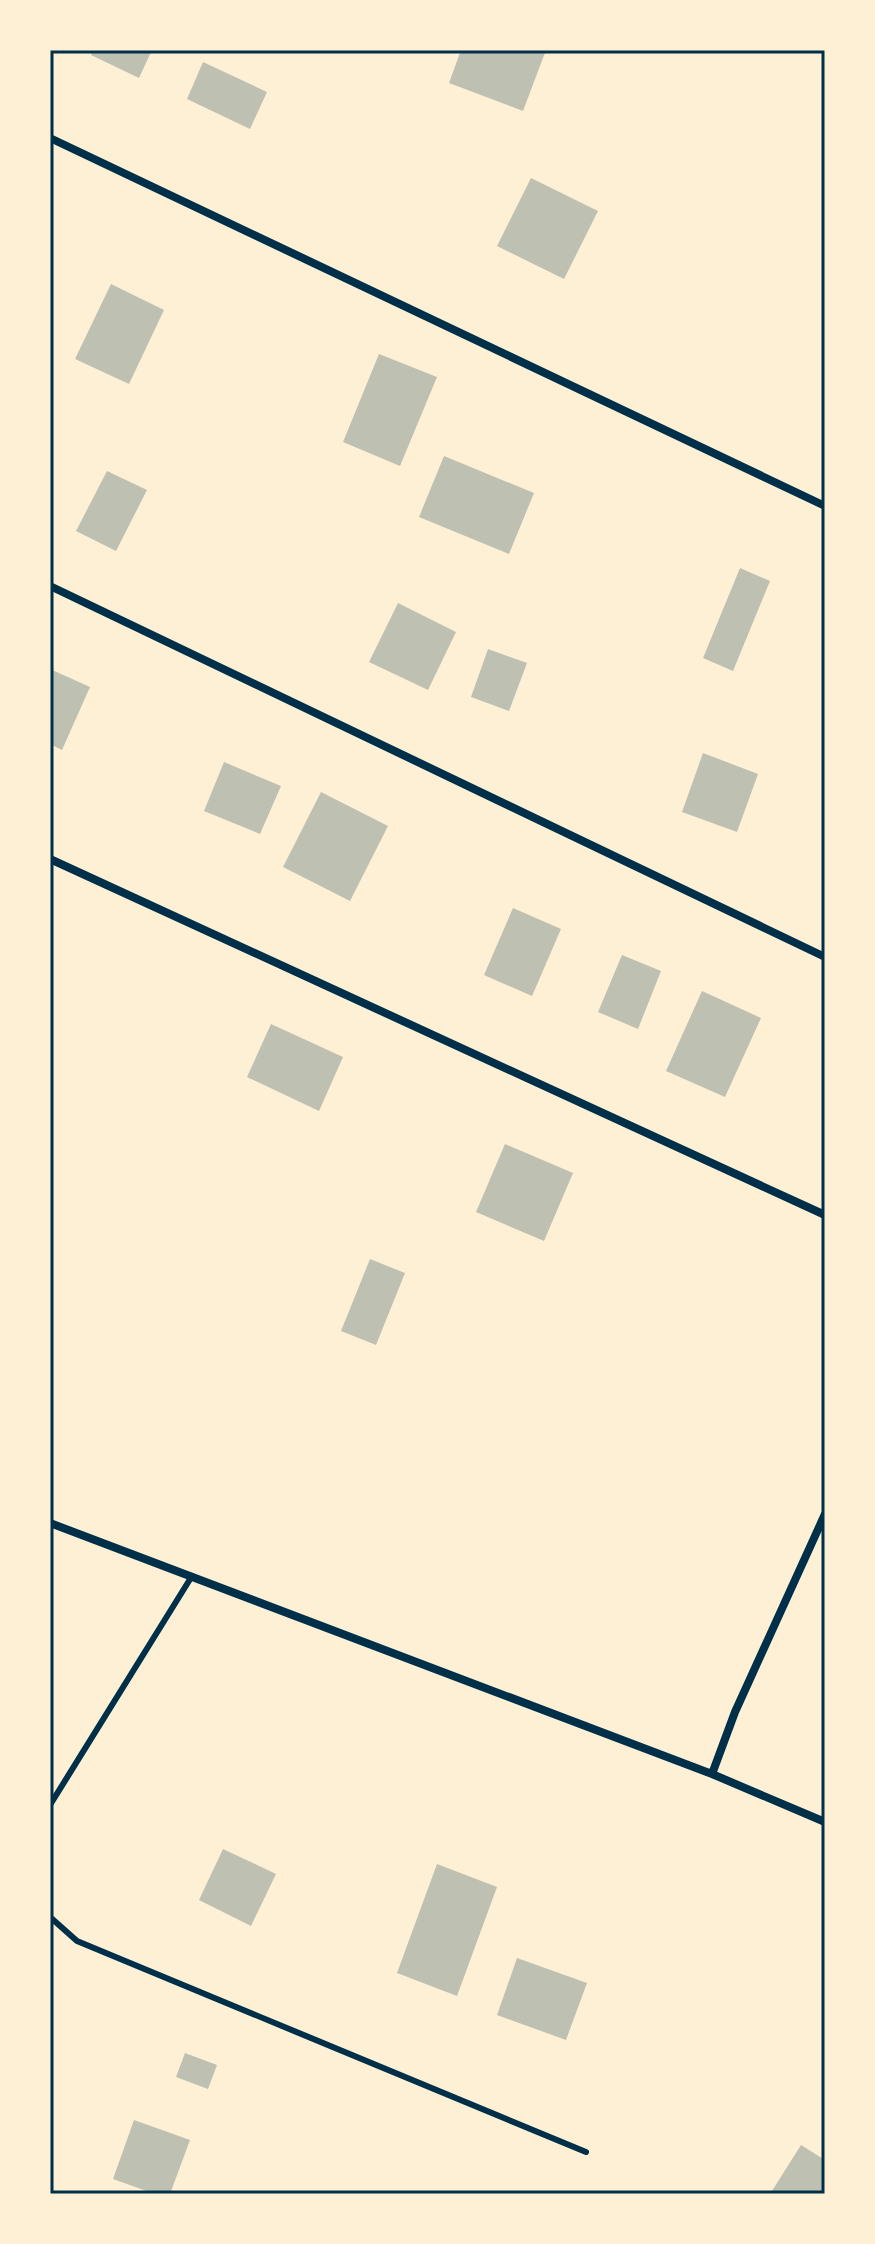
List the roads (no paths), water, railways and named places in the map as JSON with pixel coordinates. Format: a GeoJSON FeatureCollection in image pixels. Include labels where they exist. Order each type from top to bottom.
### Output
{"type":"FeatureCollection","features":[{"type":"Feature","properties":{"kind":"street"},"geometry":{"type":"LineString","coordinates":[[50,138],[825,506]]}},
{"type":"Feature","properties":{"kind":"street"},"geometry":{"type":"LineString","coordinates":[[50,586],[825,957]]}},
{"type":"Feature","properties":{"kind":"street"},"geometry":{"type":"LineString","coordinates":[[50,859],[825,1215]]}},
{"type":"Feature","properties":{"kind":"street"},"geometry":{"type":"LineString","coordinates":[[712,1774],[735,1712],[825,1514]]}},
{"type":"Feature","properties":{"kind":"street"},"geometry":{"type":"LineString","coordinates":[[50,1523],[712,1774],[825,1822]]}},
{"type":"Feature","properties":{"kind":"lane"},"geometry":{"type":"LineString","coordinates":[[50,1805],[192,1576]]}},
{"type":"Feature","properties":{"kind":"lane"},"geometry":{"type":"LineString","coordinates":[[50,1917],[77,1941],[586,2152]]}}]}
